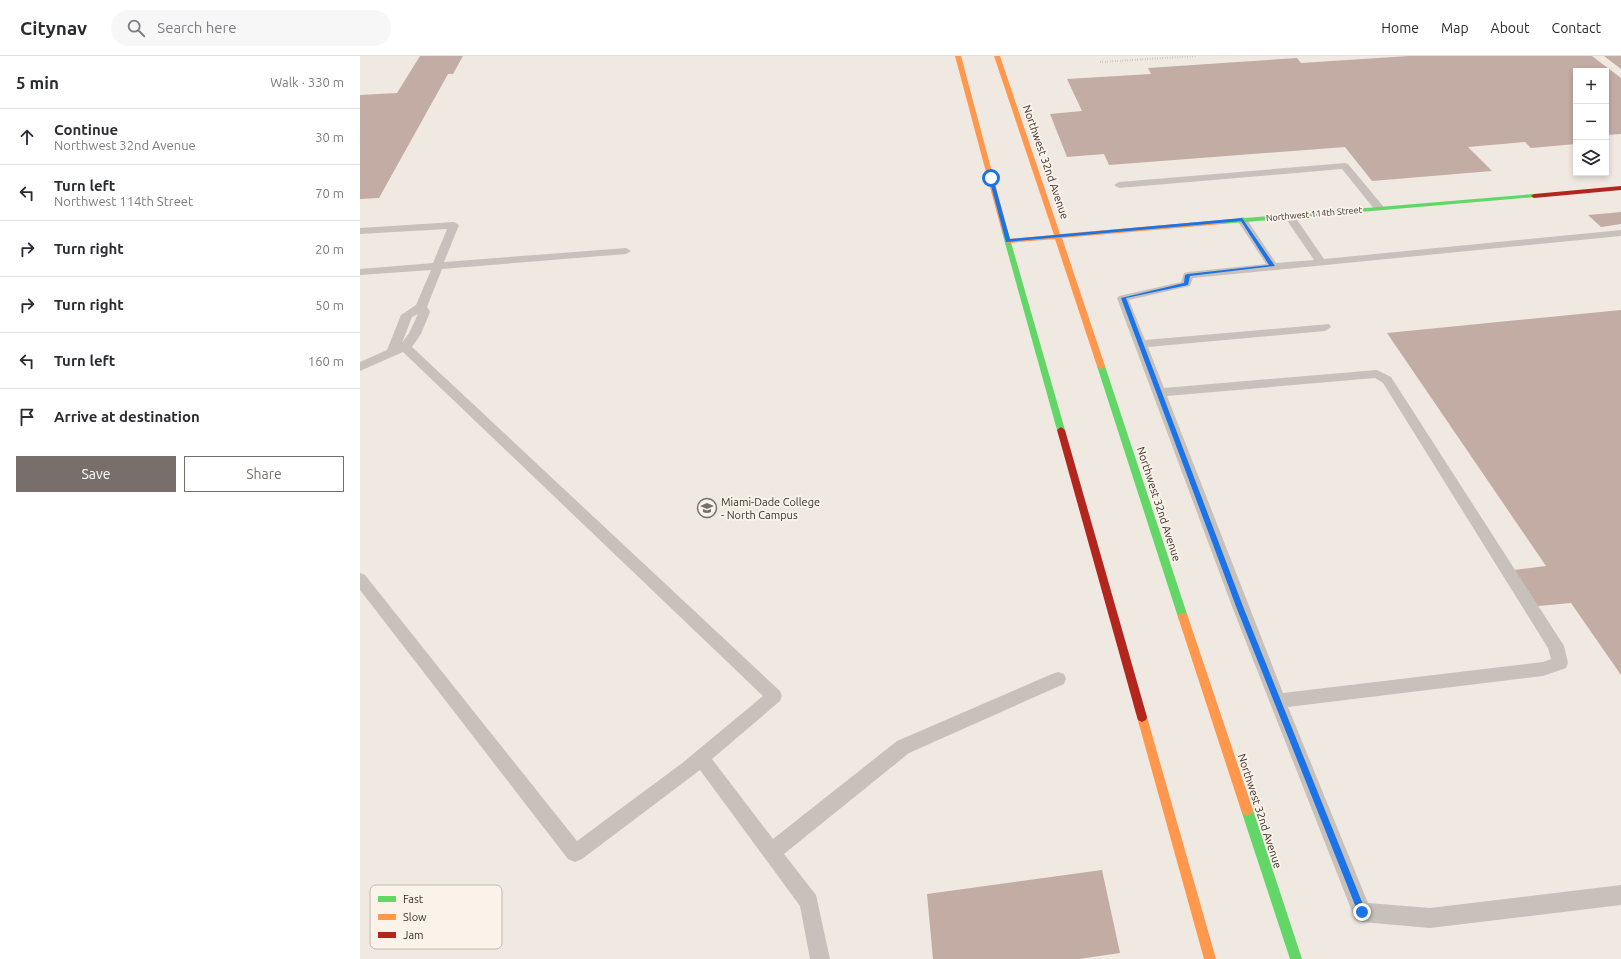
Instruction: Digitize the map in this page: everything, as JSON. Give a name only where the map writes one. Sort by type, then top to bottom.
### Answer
[{"type":"main road","points":[[958,56],[1008,241],[1210,959]]},
{"type":"main road","name":"Northwest 32nd Avenue","points":[[997,56],[1058,236],[1296,959]]},
{"type":"main road","name":"Northwest 114th Street","points":[[1008,241],[1621,188]]},
{"type":"lane","points":[[1119,185],[1345,166],[1379,208]]},
{"type":"lane","points":[[1289,216],[1320,261]]},
{"type":"lane","points":[[1242,220],[1273,266]]},
{"type":"lane","points":[[360,231],[454,225],[421,307],[424,312],[415,334],[398,350],[360,367]]},
{"type":"lane","points":[[1621,233],[1188,275],[1186,284],[1123,298],[1158,393],[1277,701],[1362,912],[1430,918],[1621,895]]},
{"type":"lane","points":[[360,272],[626,251]]},
{"type":"lane","points":[[1140,344],[1325,327]]},
{"type":"lane","points":[[360,579],[575,853],[701,758],[774,696],[398,350]]},
{"type":"lane","points":[[1158,393],[1377,374],[1386,380],[1556,646],[1560,663],[1543,669],[1277,701]]},
{"type":"lane","points":[[772,852],[902,747],[1058,680]]},
{"type":"lane","points":[[701,758],[809,902],[820,959]]},
{"type":"building","points":[[420,56],[463,56],[453,74],[448,74],[379,198],[360,199],[360,95],[397,93]]},
{"type":"building","points":[[1409,56],[1592,56],[1608,68],[1573,68],[1573,144],[1531,148],[1525,142],[1468,147],[1492,171],[1372,181],[1345,147],[1109,165],[1104,154],[1067,157],[1050,114],[1082,111],[1067,79],[1151,74],[1148,68],[1297,58],[1301,63]]},
{"type":"building","points":[[1604,56],[1621,56],[1621,69]]},
{"type":"building","points":[[1609,69],[1621,78],[1621,134],[1609,135]]},
{"type":"building","points":[[1621,212],[1621,224],[1601,227],[1588,215]]},
{"type":"building","points":[[1621,310],[1621,675],[1571,603],[1538,606],[1514,570],[1546,566],[1387,333]]},
{"type":"building","points":[[1102,870],[1120,953],[1079,959],[933,959],[927,894]]},
{"type":"railway","points":[[1100,62],[1197,56]]},
{"type":"traffic: fast","points":[[1222,222],[1534,196]]},
{"type":"traffic: fast","points":[[1005,232],[1061,430]]},
{"type":"traffic: fast","points":[[1101,366],[1183,617]]},
{"type":"traffic: fast","points":[[1247,810],[1296,959]]},
{"type":"traffic: slow","points":[[958,56],[1005,232]]},
{"type":"traffic: slow","points":[[997,56],[1101,366]]},
{"type":"traffic: slow","points":[[1008,241],[1222,222]]},
{"type":"traffic: slow","points":[[1183,617],[1247,810]]},
{"type":"traffic: slow","points":[[1142,717],[1210,959]]},
{"type":"traffic: jam","points":[[1534,196],[1621,188]]},
{"type":"traffic: jam","points":[[1061,430],[1142,717]]},
{"type":"place","name":"Miami-Dade College - North Campus","points":[[707,508]]},
{"type":"route","points":[[991,178],[1008,241],[1242,220],[1257,245],[1273,266],[1188,275],[1186,284],[1123,298],[1180,451],[1288,730],[1362,912]]}]
